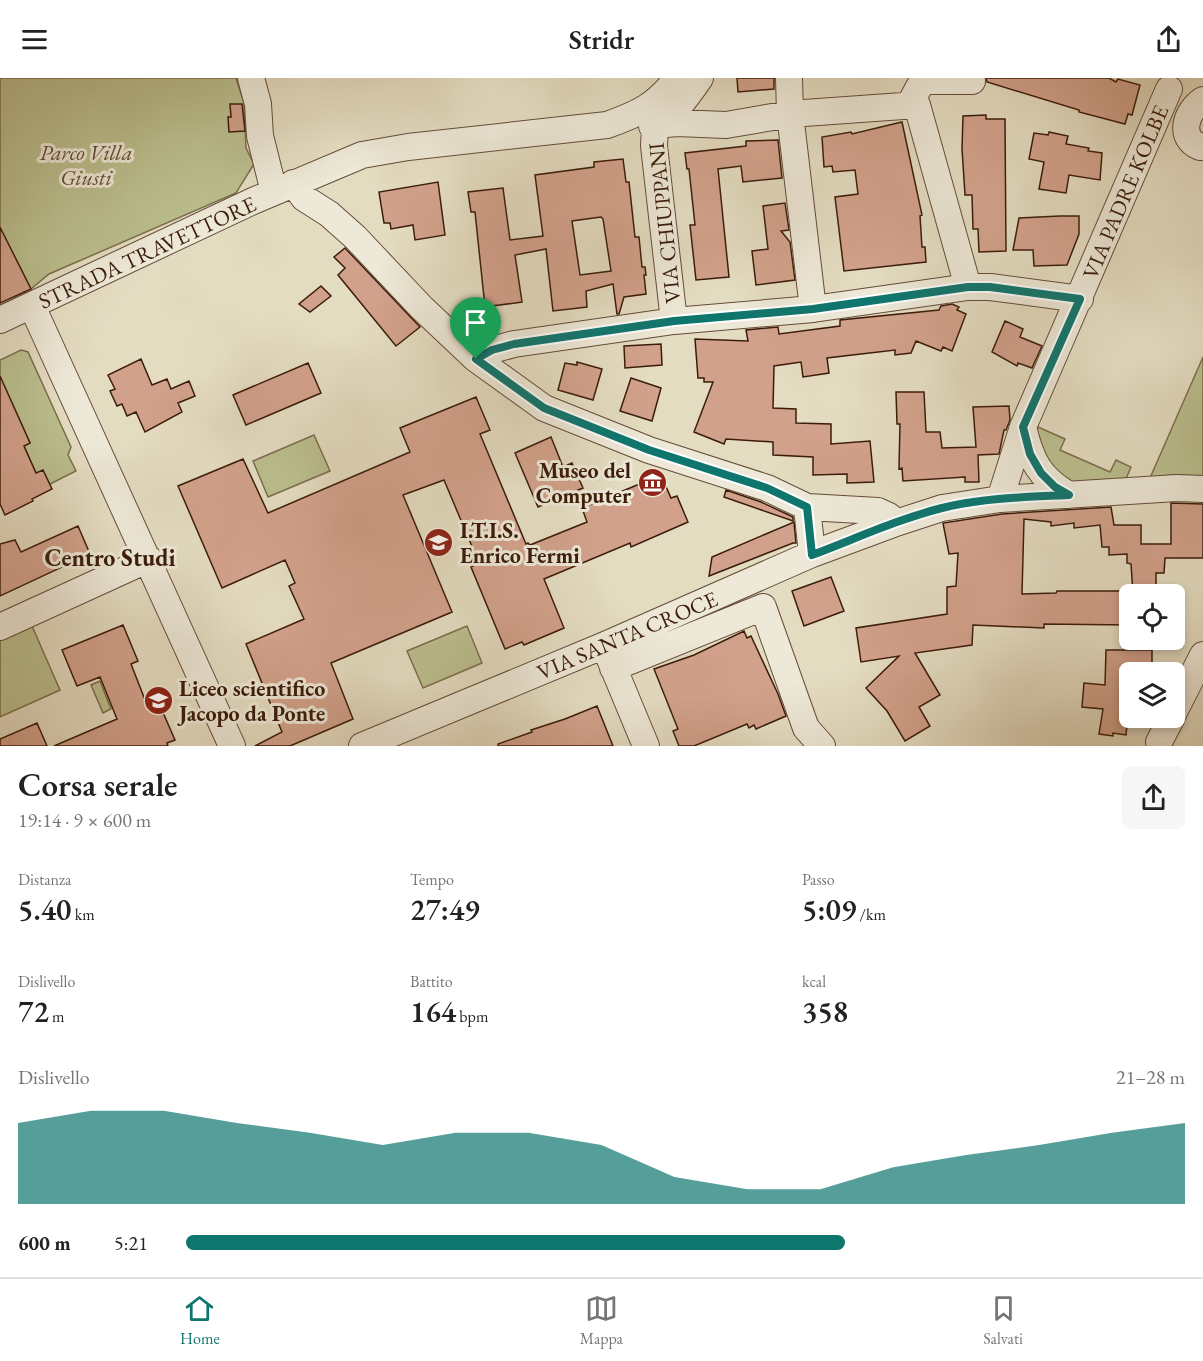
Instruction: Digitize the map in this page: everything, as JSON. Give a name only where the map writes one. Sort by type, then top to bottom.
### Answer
[{"type":"street","points":[[252,78],[258,104],[260,136],[284,188],[329,214],[355,237],[422,308],[476,359],[544,408],[649,450],[767,488],[807,507],[878,511],[889,516],[892,524]]},
{"type":"street","points":[[362,155],[419,146],[607,125],[653,105],[677,78]]},
{"type":"street","points":[[655,125],[672,113],[702,78]]},
{"type":"street","points":[[702,78],[705,100],[726,124]]},
{"type":"street","points":[[789,78],[790,114],[813,309]]},
{"type":"street","points":[[968,287],[917,105],[912,100],[925,81],[972,81]]},
{"type":"street","name":"VIA PADRE KOLBE","points":[[1000,499],[1023,427],[1169,89]]},
{"type":"street","points":[[1202,147],[1191,143],[1186,134],[1186,126],[1193,110],[1203,100]]},
{"type":"street","points":[[362,155],[619,131],[655,125],[726,124],[790,114],[917,105]]},
{"type":"street","name":"VIA CHIUPPANI","points":[[655,125],[654,146],[674,321]]},
{"type":"street","name":"STRADA TRAVETTORE","points":[[0,320],[147,249],[362,155]]},
{"type":"street","name":"VIA CHIUPPANI","points":[[476,359],[492,350],[514,344],[674,321],[813,309],[968,287],[990,287],[1080,299]]},
{"type":"street","points":[[32,306],[232,746]]},
{"type":"street","points":[[1023,427],[1030,454],[1041,473],[1055,487],[1069,495]]},
{"type":"street","name":"VIA SANTA CROCE","points":[[609,657],[812,555],[892,524],[942,508],[1000,499],[1178,488],[1203,489]]},
{"type":"street","points":[[807,507],[812,555]]},
{"type":"street","points":[[0,627],[149,560]]},
{"type":"street","name":"VIA SANTA CROCE","points":[[362,746],[609,657],[763,607],[806,728],[822,746]]},
{"type":"street","points":[[1185,690],[1203,655]]},
{"type":"street","points":[[609,657],[646,746]]},
{"type":"street","points":[[1160,742],[1167,728]]},
{"type":"green space","name":"Parco Villa Giusti","points":[[0,78],[236,78],[244,103],[246,148],[254,164],[236,193],[49,274],[31,289],[0,306]]},
{"type":"green space","points":[[21,350],[28,352],[71,447],[68,455],[76,471],[50,484],[36,473],[24,446],[30,443],[2,381],[0,381],[0,360]]},
{"type":"green space","points":[[1203,357],[1203,476],[1173,475],[1150,478]]},
{"type":"green space","points":[[1038,427],[1065,439],[1060,450],[1110,472],[1116,460],[1131,467],[1125,481],[1070,483],[1042,457]]},
{"type":"green space","points":[[314,435],[330,471],[268,497],[253,461]]},
{"type":"green space","points":[[32,626],[60,690],[0,717],[0,640]]},
{"type":"green space","points":[[467,626],[482,663],[423,688],[407,651]]},
{"type":"green space","points":[[100,681],[111,709],[103,713],[91,685]]},
{"type":"building","points":[[737,78],[774,78],[774,89],[738,92]]},
{"type":"building","points":[[986,78],[1109,78],[1116,82],[1118,79],[1140,85],[1132,115],[1128,114],[1125,124],[1079,112],[1079,110],[987,82]]},
{"type":"building","points":[[230,104],[242,104],[245,131],[229,132]]},
{"type":"building","points":[[986,115],[986,119],[1005,119],[1006,251],[979,252],[978,229],[973,229],[972,195],[965,195],[962,149],[963,116]]},
{"type":"building","points":[[902,122],[922,215],[920,216],[922,247],[925,247],[926,262],[844,271],[835,197],[858,194],[855,170],[833,172],[832,166],[824,167],[822,137],[851,132],[852,134]]},
{"type":"building","points":[[1049,132],[1068,136],[1066,144],[1102,153],[1100,180],[1069,175],[1066,193],[1039,189],[1044,162],[1029,159],[1034,133],[1048,135]]},
{"type":"building","points":[[778,140],[782,178],[743,182],[741,166],[718,169],[729,277],[696,280],[690,225],[695,225],[685,153],[746,146],[746,141]]},
{"type":"building","points":[[623,159],[626,182],[629,182],[635,237],[639,237],[642,267],[645,267],[646,294],[624,297],[619,314],[617,314],[613,284],[586,291],[587,307],[553,311],[546,249],[515,255],[522,302],[485,307],[475,212],[471,212],[468,192],[503,188],[510,240],[543,236],[535,175],[594,167],[594,162]],"holes":[[[601,217],[611,271],[580,275],[572,221]]]},
{"type":"building","points":[[438,182],[445,235],[415,240],[413,225],[391,229],[390,223],[384,223],[379,192]]},
{"type":"building","points":[[785,203],[789,230],[781,231],[790,242],[795,280],[756,285],[752,251],[768,249],[763,206]]},
{"type":"building","points":[[1079,216],[1079,234],[1067,265],[1034,266],[1033,250],[1013,250],[1019,218]]},
{"type":"building","points":[[0,227],[31,289],[0,303]]},
{"type":"building","points":[[345,248],[420,327],[396,346],[338,275],[345,268],[334,257]]},
{"type":"building","points":[[321,286],[331,296],[310,312],[299,304]]},
{"type":"building","points":[[952,304],[959,307],[957,310],[966,314],[952,351],[943,347],[941,351],[916,341],[911,353],[895,355],[895,350],[827,358],[829,373],[803,377],[801,362],[774,366],[773,408],[796,409],[796,423],[831,424],[831,444],[870,441],[874,482],[847,483],[847,474],[813,475],[813,457],[773,455],[773,442],[726,439],[724,444],[694,432],[713,382],[704,382],[704,378],[698,378],[695,339],[748,341],[746,330],[778,327],[779,334],[840,326],[840,320],[939,310],[941,306]]},
{"type":"building","points":[[1005,321],[1023,329],[1020,337],[1042,346],[1032,368],[1018,363],[1017,366],[992,352]]},
{"type":"building","points":[[661,344],[662,365],[625,368],[624,346]]},
{"type":"building","points":[[141,359],[152,385],[167,379],[171,389],[189,381],[195,396],[178,403],[182,412],[145,432],[136,412],[127,416],[122,404],[117,406],[110,391],[115,389],[108,375]]},
{"type":"building","points":[[577,362],[602,369],[593,400],[558,390],[565,363],[577,365]]},
{"type":"building","points":[[308,363],[321,393],[246,425],[233,395]]},
{"type":"building","points":[[0,376],[30,443],[24,446],[36,473],[43,470],[52,489],[5,515],[0,504]]},
{"type":"building","points":[[631,378],[661,388],[652,421],[620,411]]},
{"type":"building","points":[[896,392],[924,392],[926,432],[940,432],[942,448],[976,447],[973,407],[1009,406],[1010,420],[1004,430],[999,454],[978,455],[979,482],[965,482],[965,477],[903,481],[902,468],[899,469],[900,424],[897,424]]},
{"type":"building","points":[[476,397],[490,430],[480,434],[526,544],[530,545],[587,522],[582,508],[661,475],[671,498],[677,496],[688,522],[631,547],[630,543],[544,579],[564,628],[524,645],[522,642],[505,649],[471,567],[479,563],[444,480],[403,495],[452,612],[331,663],[353,719],[290,746],[255,746],[282,732],[246,644],[304,619],[289,586],[295,583],[285,560],[222,588],[178,486],[243,459],[268,513],[410,452],[400,428]]},
{"type":"building","points":[[551,437],[563,467],[572,463],[583,488],[538,507],[515,453]]},
{"type":"building","points":[[726,490],[761,502],[793,517],[793,521],[724,497]]},
{"type":"building","points":[[1171,503],[1203,504],[1203,558],[1165,558],[1164,573],[1156,573],[1156,584],[1132,584],[1131,564],[1127,563],[1127,554],[1109,555],[1109,547],[1102,547],[1100,525],[1074,528],[1074,523],[1051,526],[1051,522],[1024,519],[1022,594],[1056,593],[1057,591],[1119,591],[1119,625],[1044,624],[1044,628],[973,625],[972,645],[915,653],[940,695],[919,707],[930,726],[905,741],[887,711],[866,688],[899,656],[861,662],[856,628],[947,614],[947,587],[956,586],[958,553],[949,554],[943,523],[1002,514],[1111,507],[1114,525],[1141,525],[1141,544],[1171,544]]},
{"type":"building","points":[[794,522],[796,543],[709,576],[712,557]]},
{"type":"building","points":[[78,526],[90,554],[0,596],[0,544],[15,540],[21,552]]},
{"type":"building","points":[[831,577],[844,611],[804,626],[792,591]]},
{"type":"building","points":[[123,625],[138,661],[131,664],[147,705],[158,701],[175,740],[167,743],[168,746],[54,746],[117,719],[100,677],[77,686],[62,650]]},
{"type":"building","points":[[744,631],[747,638],[751,636],[786,716],[756,729],[754,725],[749,728],[747,724],[694,746],[679,746],[673,731],[678,729],[654,669],[694,655]]},
{"type":"building","points":[[1106,650],[1152,650],[1152,662],[1119,662],[1119,728],[1127,728],[1126,735],[1099,734],[1103,709],[1082,707],[1084,683],[1105,685]]},
{"type":"building","points":[[597,706],[613,746],[498,746],[498,744],[532,732],[531,730]]},
{"type":"building","points":[[37,723],[47,746],[0,746],[0,739]]},
{"type":"place","name":"Museo del Computer","points":[[652,483]]},
{"type":"place","name":"I.T.I.S. Enrico Fermi","points":[[439,543]]},
{"type":"place","name":"Liceo scientifico Jacopo da Ponte","points":[[158,701]]},
{"type":"district","name":"Centro Studi","points":[[110,558]]},
{"type":"route","points":[[968,287],[990,287],[1080,299],[1023,427],[1030,454],[1041,473],[1055,487],[1069,495],[1000,499],[942,508],[892,524],[812,555],[807,507],[767,488],[649,450],[544,408],[476,359],[492,350],[514,344],[674,321],[813,309],[968,287]]}]
